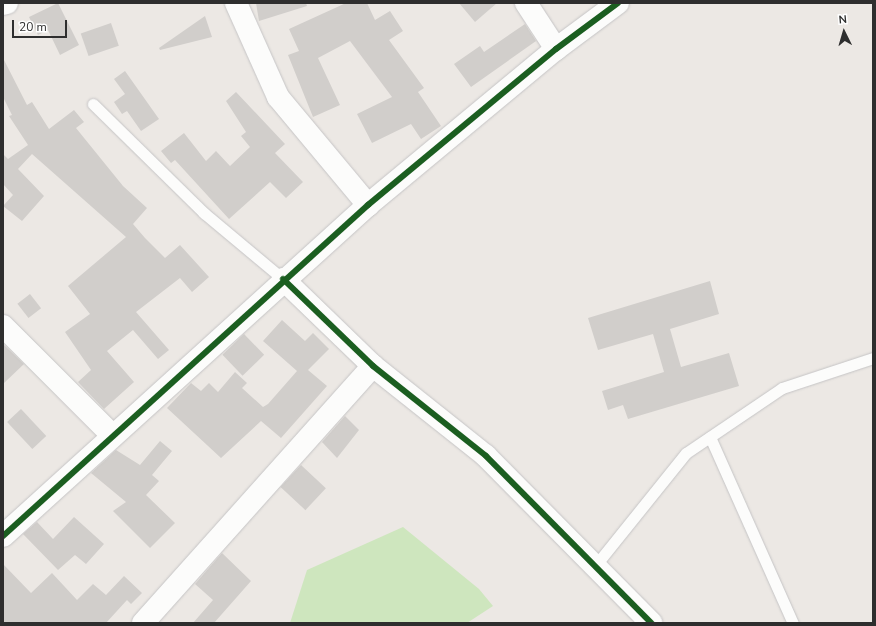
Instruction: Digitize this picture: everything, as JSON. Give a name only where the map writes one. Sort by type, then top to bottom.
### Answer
[{"type":"street","points":[[3,4],[7,3]]},
{"type":"street","points":[[236,3],[278,97],[368,205]]},
{"type":"street","points":[[526,3],[556,49]]},
{"type":"street","points":[[3,536],[283,279],[368,205],[556,49],[618,3]]},
{"type":"street","points":[[283,279],[373,366],[486,456],[651,623]]},
{"type":"street","points":[[3,326],[112,435]]},
{"type":"street","points":[[142,623],[373,366]]},
{"type":"lane","points":[[93,104],[204,213],[283,279]]},
{"type":"lane","points":[[595,566],[686,453],[782,388],[873,358]]},
{"type":"lane","points":[[710,437],[793,623]]},
{"type":"green space","points":[[403,527],[479,589],[493,606],[467,623],[290,623],[307,570]]},
{"type":"building","points":[[58,3],[79,45],[60,55],[48,30],[38,35],[29,17]]},
{"type":"building","points":[[256,3],[306,3],[307,6],[259,21]]},
{"type":"building","points":[[346,3],[367,3],[375,20],[390,11],[403,31],[389,40],[424,88],[418,92],[441,126],[421,139],[411,124],[372,143],[357,114],[392,97],[350,41],[318,58],[340,105],[313,117],[288,55],[299,51],[289,29]]},
{"type":"building","points":[[459,3],[497,3],[475,22]]},
{"type":"building","points":[[205,16],[212,37],[160,50],[159,48]]},
{"type":"building","points":[[111,23],[119,46],[89,56],[81,33]]},
{"type":"building","points":[[525,24],[536,41],[471,87],[454,64],[480,46],[484,52]]},
{"type":"building","points":[[3,58],[27,105],[32,102],[49,129],[74,110],[84,122],[76,128],[123,186],[147,208],[133,224],[145,238],[165,258],[180,245],[209,277],[192,292],[180,278],[136,312],[169,350],[158,359],[133,330],[107,351],[134,382],[104,409],[78,382],[91,370],[65,332],[90,314],[68,286],[126,237],[32,154],[18,169],[44,196],[22,221],[3,206],[13,195],[3,184],[3,154],[8,159],[28,145],[9,116],[12,115],[3,97]]},
{"type":"building","points":[[125,71],[159,119],[141,131],[127,111],[122,114],[114,102],[125,94],[114,79]]},
{"type":"building","points":[[236,92],[285,144],[275,153],[303,182],[286,198],[270,182],[229,219],[175,160],[171,163],[161,151],[184,133],[206,161],[216,151],[230,166],[250,147],[241,136],[246,132],[226,101]]},
{"type":"building","points":[[710,281],[719,314],[670,329],[681,367],[729,353],[739,386],[628,419],[623,405],[608,410],[602,391],[664,372],[653,334],[598,350],[588,318]]},
{"type":"building","points":[[30,294],[41,308],[28,318],[17,304]]},
{"type":"building","points":[[282,320],[305,341],[313,333],[329,349],[308,370],[327,386],[281,438],[261,421],[221,458],[167,408],[191,383],[201,391],[209,383],[218,392],[235,372],[247,383],[242,388],[263,407],[268,404],[297,371],[263,341]]},
{"type":"building","points":[[244,334],[264,355],[243,376],[222,355]]},
{"type":"building","points":[[3,344],[24,364],[3,384]]},
{"type":"building","points":[[21,409],[46,436],[32,449],[7,422]]},
{"type":"building","points":[[345,416],[359,430],[337,458],[322,442]]},
{"type":"building","points":[[160,441],[172,451],[152,475],[159,481],[146,495],[175,523],[150,548],[113,511],[126,502],[91,473],[116,450],[140,465]]},
{"type":"building","points":[[301,465],[326,488],[305,510],[281,487]]},
{"type":"building","points":[[74,517],[104,544],[86,564],[75,555],[58,570],[23,534],[37,522],[53,539]]},
{"type":"building","points":[[222,553],[251,581],[214,623],[193,623],[213,600],[195,584]]},
{"type":"building","points":[[3,564],[31,593],[52,573],[77,600],[93,584],[106,595],[124,576],[142,593],[131,604],[127,600],[106,623],[3,623]]},
{"type":"cycle path","points":[[3,536],[368,205],[556,49],[618,3]]},
{"type":"cycle path","points":[[283,279],[373,366],[486,456],[651,623]]}]
